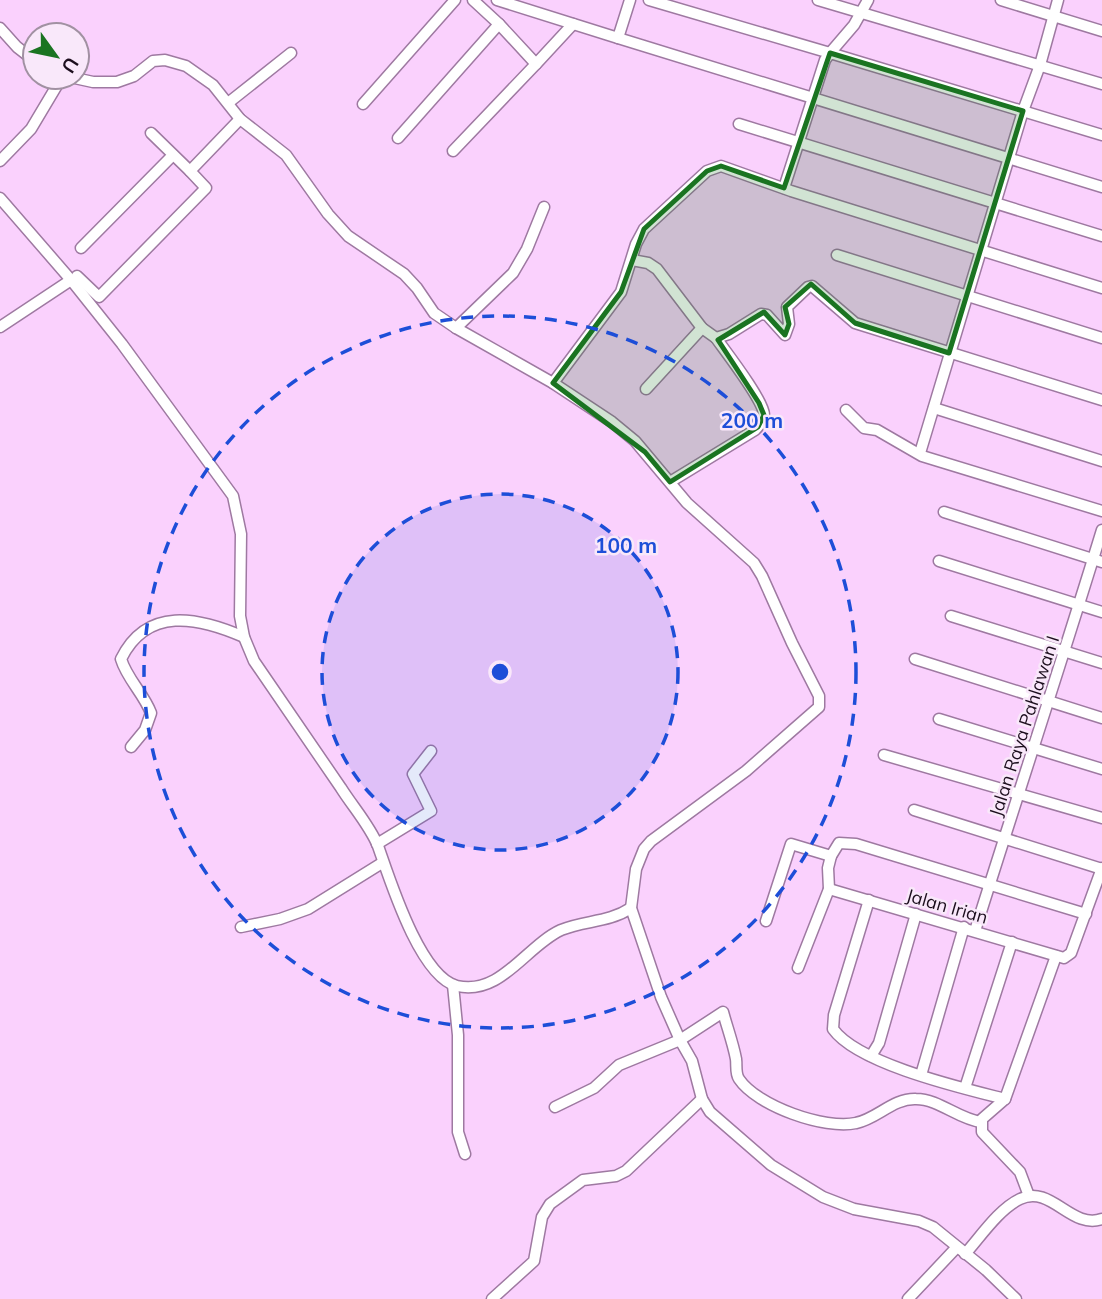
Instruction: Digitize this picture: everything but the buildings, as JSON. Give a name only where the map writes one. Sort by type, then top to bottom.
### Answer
[{"type":"street","points":[[363,104],[455,0]]},
{"type":"street","points":[[497,0],[1102,187]]},
{"type":"street","points":[[618,38],[630,0]]},
{"type":"street","points":[[649,0],[1102,135]]},
{"type":"street","points":[[818,0],[834,2],[859,13],[1102,84]]},
{"type":"street","points":[[784,188],[825,60],[854,24],[868,0]]},
{"type":"street","points":[[1001,0],[1102,32]]},
{"type":"street","points":[[920,453],[1058,0]]},
{"type":"street","points":[[478,1],[536,64]]},
{"type":"street","points":[[398,138],[499,23]]},
{"type":"street","points":[[453,151],[573,24]]},
{"type":"street","points":[[0,28],[21,51]]},
{"type":"street","points":[[228,103],[291,53]]},
{"type":"street","points":[[91,81],[110,84],[134,76],[153,61],[174,61],[202,75],[240,119],[286,155],[328,214],[348,236],[404,274],[431,310],[456,328],[553,383],[612,422],[635,441],[687,503],[754,563],[821,702],[816,712],[746,771],[651,841],[644,849],[636,869],[631,908],[652,973],[694,1066],[702,1099],[710,1112],[771,1165],[803,1186],[854,1209],[926,1223],[986,1270],[1016,1299]]},
{"type":"street","points":[[0,161],[31,129],[54,91]]},
{"type":"street","points":[[190,171],[240,119]]},
{"type":"street","points":[[739,124],[1102,236]]},
{"type":"street","points":[[74,278],[99,298],[206,188],[151,134]]},
{"type":"street","points":[[81,248],[173,155]]},
{"type":"street","points":[[553,383],[621,292],[644,229],[707,171],[721,166],[1102,288]]},
{"type":"street","points":[[0,198],[74,278],[233,496],[241,534],[240,616],[244,637],[254,661],[377,844],[382,863],[421,951],[435,972],[453,985],[487,984],[502,976],[563,929],[609,919],[631,908]]},
{"type":"street","points":[[456,328],[513,273],[527,249],[544,207]]},
{"type":"street","points":[[837,255],[1102,338]]},
{"type":"street","points":[[632,260],[648,263],[657,269],[702,328],[716,338],[763,412],[763,419],[755,429],[670,482]]},
{"type":"street","points":[[0,327],[74,278]]},
{"type":"street","points":[[716,338],[729,334],[761,314],[767,315],[785,335],[789,324],[787,307],[810,286],[855,323],[1102,400]]},
{"type":"street","points":[[646,389],[702,328]]},
{"type":"street","points":[[934,408],[1102,461]]},
{"type":"street","points":[[846,410],[864,428],[877,430],[930,458],[1102,510]]},
{"type":"street","points":[[944,512],[1098,560]]},
{"type":"street","name":"Jalan Raya Pahlawan I","points":[[975,931],[1046,702],[1066,652],[1079,605],[1098,560],[1102,530]]},
{"type":"street","points":[[939,561],[1102,612]]},
{"type":"street","points":[[951,615],[1102,663]]},
{"type":"street","points":[[131,747],[145,730],[151,713],[142,693],[124,670],[121,659],[136,637],[145,629],[162,623],[191,621],[214,624],[244,637]]},
{"type":"street","points":[[915,659],[1102,718]]},
{"type":"street","points":[[939,719],[1102,768]]},
{"type":"street","points":[[377,844],[431,811],[413,774],[414,769],[431,751]]},
{"type":"street","points":[[884,755],[1102,818]]},
{"type":"street","points":[[914,810],[1102,869],[1071,953],[1064,957],[1056,956],[1005,1099],[986,1114],[981,1122],[982,1132],[989,1142],[1020,1172],[1029,1196]]},
{"type":"street","points":[[798,968],[829,889],[828,869],[831,856],[839,843],[856,844],[1086,914]]},
{"type":"street","points":[[766,921],[791,844],[831,856]]},
{"type":"street","points":[[241,927],[280,919],[308,909],[382,863]]},
{"type":"street","name":"Jalan Irian","points":[[829,889],[1056,956]]},
{"type":"street","points":[[869,900],[832,1022],[836,1033],[846,1043],[872,1056],[921,1075],[1005,1099]]},
{"type":"street","points":[[872,1056],[879,1043],[916,914]]},
{"type":"street","points":[[921,1075],[964,927]]},
{"type":"street","points":[[965,1088],[1012,942]]},
{"type":"street","points":[[453,985],[458,1035],[458,1132],[465,1154]]},
{"type":"street","points":[[555,1107],[594,1088],[619,1065],[680,1040],[723,1012],[740,1082],[755,1094],[797,1116],[821,1122],[859,1123],[898,1102],[919,1099],[936,1104],[958,1116],[981,1122]]},
{"type":"street","points":[[492,1299],[534,1261],[542,1217],[550,1204],[583,1180],[616,1176],[626,1171],[702,1099]]},
{"type":"street","points":[[908,1299],[1011,1205],[1029,1196],[1037,1195],[1048,1199],[1087,1221],[1102,1219]]},
{"type":"highlighted area","points":[[830,53],[1023,111],[949,353],[855,323],[811,284],[785,307],[789,324],[785,335],[764,312],[718,340],[759,403],[764,415],[758,427],[670,482],[645,452],[553,383],[621,292],[644,229],[707,171],[721,166],[784,188]]}]
